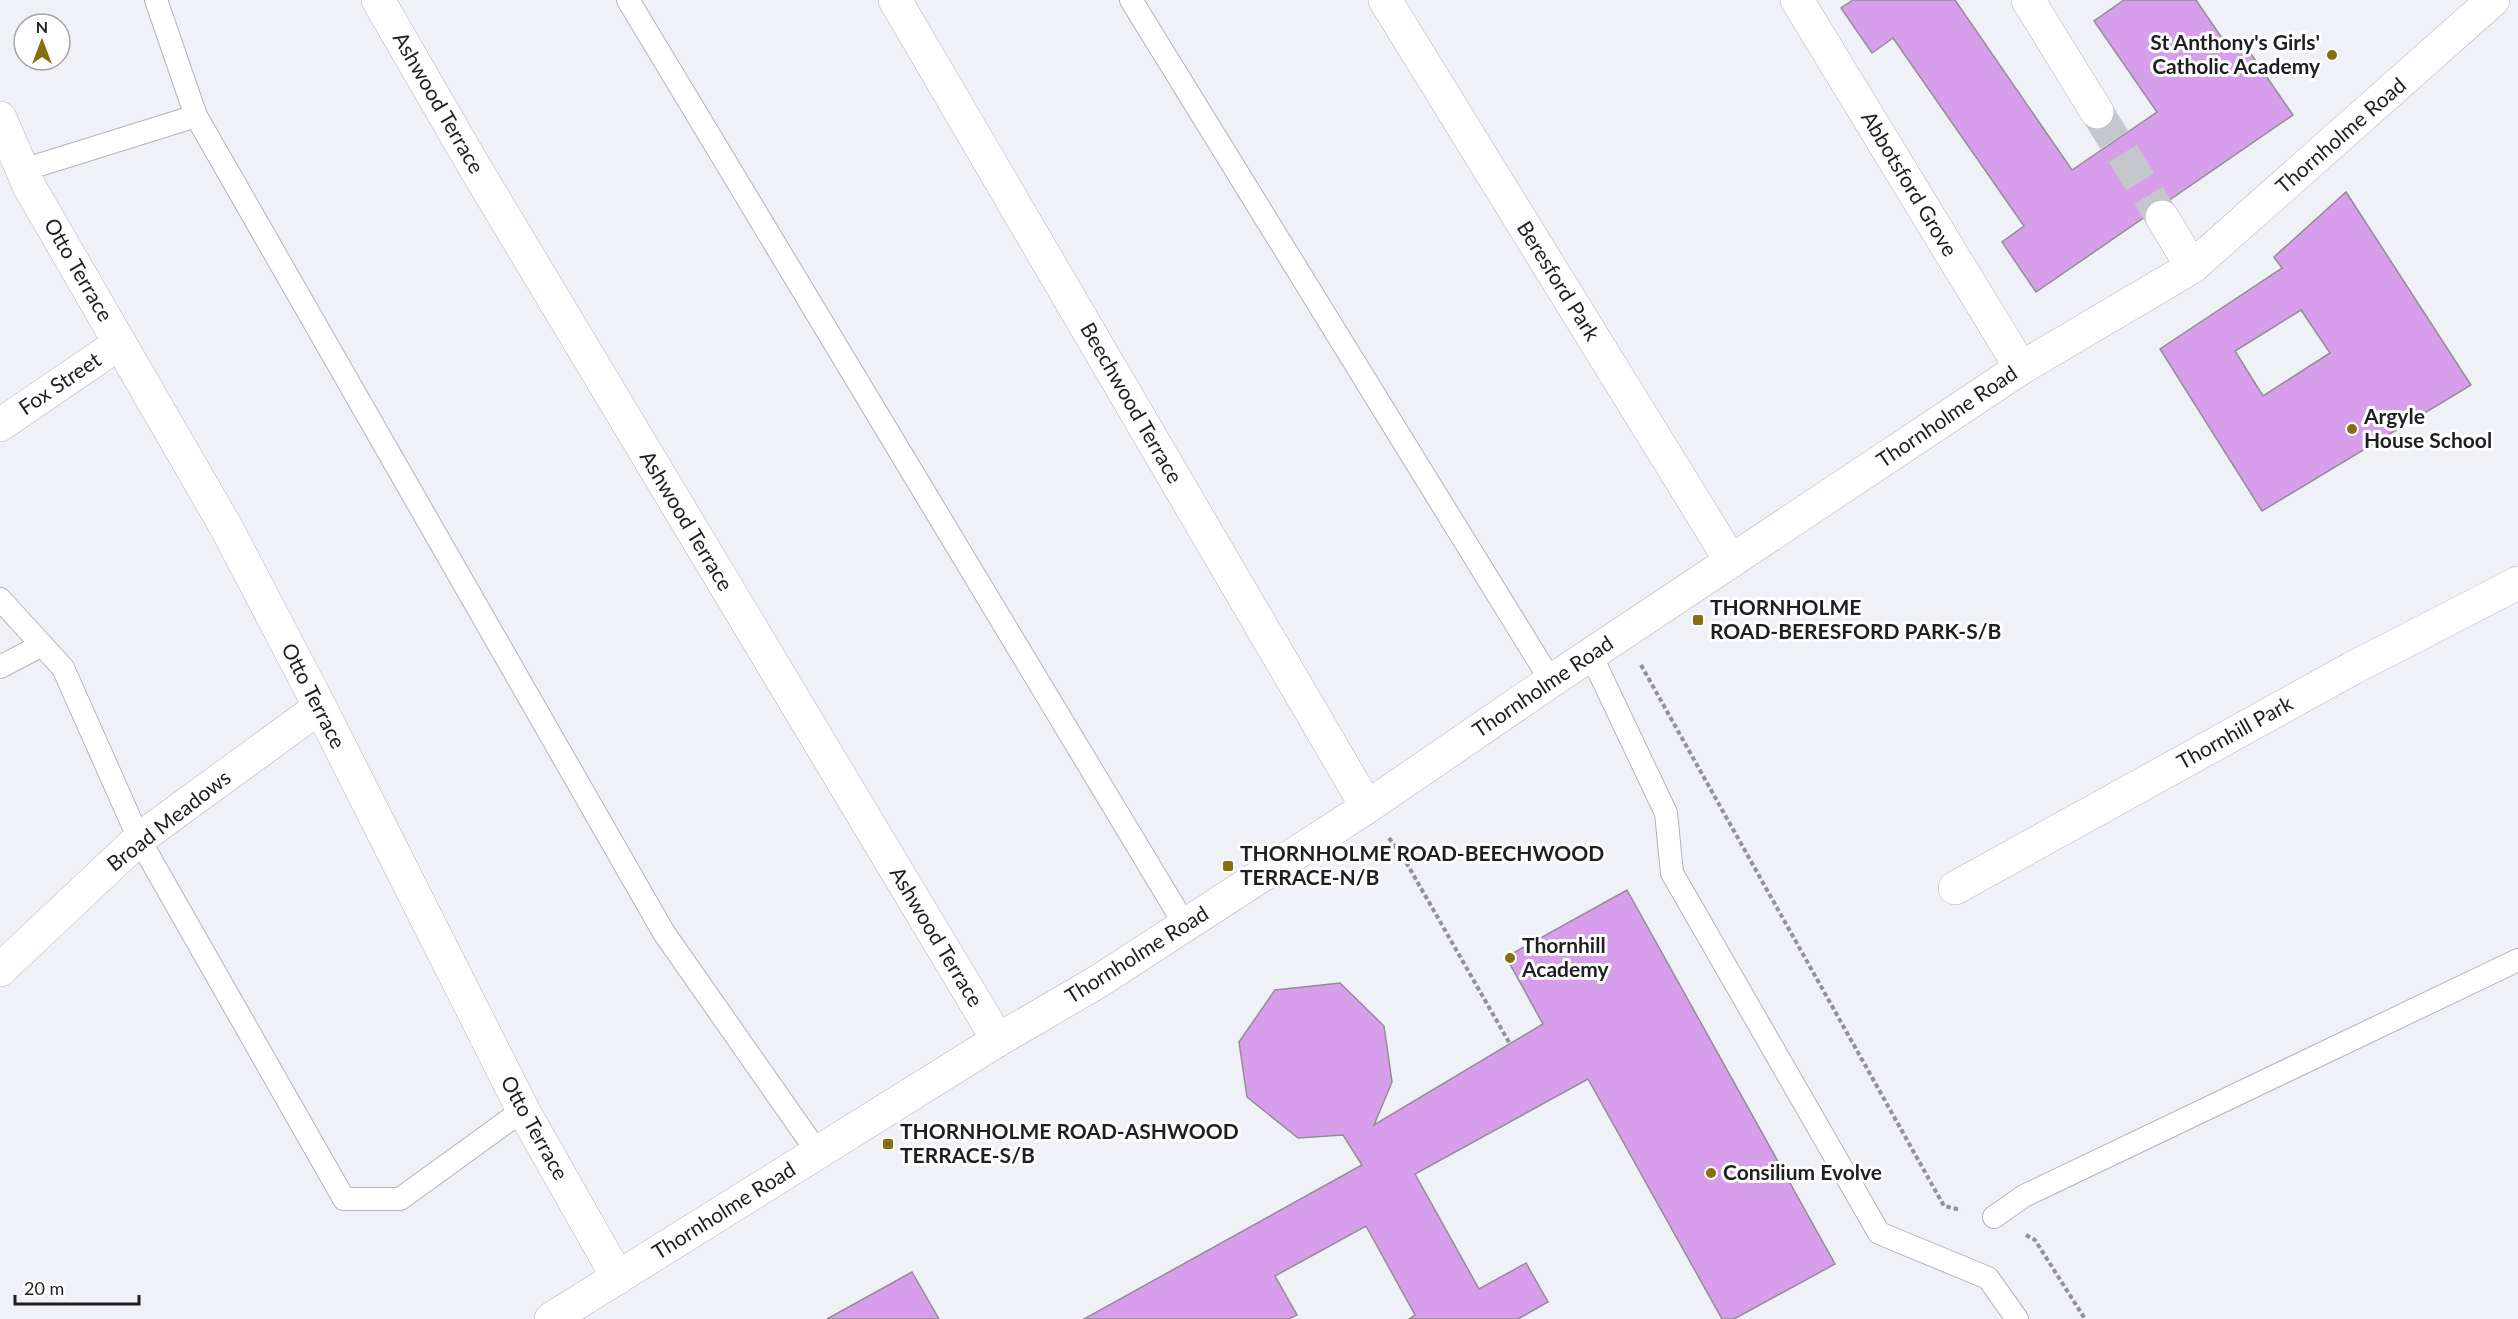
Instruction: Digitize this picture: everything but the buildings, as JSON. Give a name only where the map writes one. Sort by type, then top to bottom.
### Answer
[{"type":"street","name":"Ashwood Terrace","points":[[378,0],[480,176],[998,1040]]},
{"type":"street","name":"Beechwood Terrace","points":[[895,0],[1367,807]]},
{"type":"street","name":"Beresford Park","points":[[1385,0],[1731,561]]},
{"type":"street","name":"Abbotsford Grove","points":[[1797,0],[2021,368]]},
{"type":"street","name":"Thornholme Road","points":[[551,1319],[998,1040],[1099,981],[1367,807],[1551,681],[2021,368],[2192,267],[2493,0]]},
{"type":"street","points":[[2032,1],[2097,112]]},
{"type":"street","name":"Otto Terrace","points":[[0,118],[29,186],[226,527],[320,707],[523,1110],[618,1278]]},
{"type":"street","points":[[2162,217],[2192,267]]},
{"type":"street","name":"Fox Street","points":[[0,425],[120,343]]},
{"type":"street","name":"Thornhill Park","points":[[1956,888],[2351,669],[2518,583]]},
{"type":"street","name":"Broad Meadows","points":[[0,970],[139,839],[320,707]]},
{"type":"lane","points":[[156,0],[196,116],[664,933],[818,1153]]},
{"type":"lane","points":[[628,0],[1185,925]]},
{"type":"lane","points":[[1131,0],[1551,681]]},
{"type":"lane","points":[[23,170],[196,116]]},
{"type":"lane","points":[[0,599],[63,668],[139,839],[344,1199],[400,1199],[523,1110]]},
{"type":"lane","points":[[0,667],[42,645]]},
{"type":"lane","points":[[1591,655],[1666,813],[1672,873],[1879,1233],[1988,1278],[2017,1319]]},
{"type":"lane","points":[[1994,1217],[2034,1191],[2518,960]]},
{"type":"path","points":[[1623,633],[1944,1206],[1994,1217],[2035,1240],[2085,1319]]},
{"type":"path","points":[[1406,862],[1510,1044]]},
{"type":"tunnel","points":[[2097,112],[2162,217]]},
{"type":"place","name":"St Anthony's Girls' Catholic Academy","points":[[2332,55]]},
{"type":"place","name":"Argyle House School","points":[[2352,429]]},
{"type":"place","name":"THORNHOLME ROAD-BERESFORD PARK-S/B","points":[[1698,620]]},
{"type":"place","name":"THORNHOLME ROAD-BEECHWOOD TERRACE-N/B","points":[[1228,866]]},
{"type":"place","name":"Thornhill Academy","points":[[1510,958]]},
{"type":"place","name":"THORNHOLME ROAD-ASHWOOD TERRACE-S/B","points":[[888,1144]]},
{"type":"place","name":"Consilium Evolve","points":[[1711,1173]]}]
